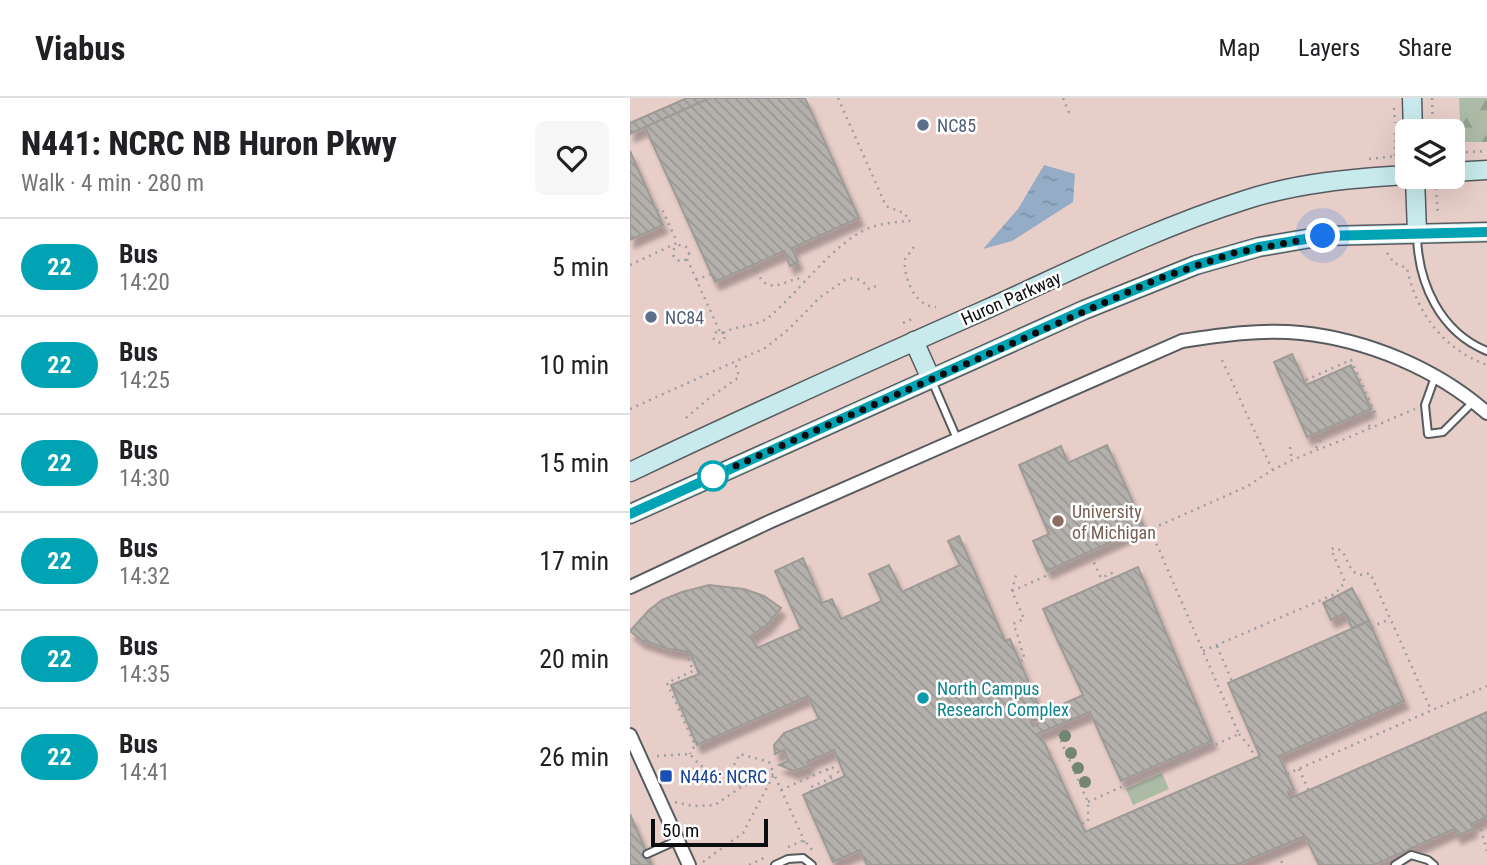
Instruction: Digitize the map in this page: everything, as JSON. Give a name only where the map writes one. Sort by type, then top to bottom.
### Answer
[{"type":"main road","points":[[1412,98],[1413,119]]},
{"type":"main road","points":[[1465,171],[1487,170]]},
{"type":"main road","name":"Huron Parkway","points":[[630,472],[1153,235],[1247,199],[1323,182],[1395,176]]},
{"type":"main road","points":[[1415,189],[1417,233]]},
{"type":"main road","points":[[630,514],[1160,278],[1234,253],[1323,236],[1487,232]]},
{"type":"main road","points":[[914,341],[931,379]]},
{"type":"street","points":[[630,587],[769,522],[1182,341],[1239,333],[1300,333],[1355,343],[1436,375],[1487,413]]},
{"type":"street","points":[[630,735],[689,865]]},
{"type":"lane","points":[[1417,233],[1419,262],[1433,302],[1445,321],[1462,337],[1487,351]]},
{"type":"lane","points":[[1436,375],[1424,405],[1428,434],[1443,432],[1474,401]]},
{"type":"lane","points":[[931,379],[958,441]]},
{"type":"lane","points":[[647,854],[678,840]]},
{"type":"lane","points":[[1395,865],[1411,855],[1434,865]]},
{"type":"lane","points":[[775,865],[788,859],[803,858],[812,865]]},
{"type":"path","points":[[630,265],[678,244],[687,246],[687,259],[721,333],[768,317],[859,233],[880,225],[910,221],[904,213],[886,206],[838,98]]},
{"type":"path","points":[[1063,98],[1070,115]]},
{"type":"path","points":[[1432,98],[1433,119]]},
{"type":"path","points":[[1465,153],[1487,152]]},
{"type":"path","points":[[1390,156],[1395,156]]},
{"type":"path","points":[[1436,189],[1438,220]]},
{"type":"path","points":[[657,211],[662,209],[678,244]]},
{"type":"path","points":[[678,244],[674,257],[680,262],[687,259]]},
{"type":"path","points":[[915,247],[905,259],[906,275],[920,301],[927,306],[936,307]]},
{"type":"path","points":[[755,264],[762,280],[771,286],[780,286],[797,278],[805,282]]},
{"type":"path","points":[[696,280],[711,274]]},
{"type":"path","points":[[630,409],[758,352],[776,340],[819,298],[849,278],[862,281],[869,289],[878,285]]},
{"type":"path","points":[[903,323],[912,319]]},
{"type":"path","points":[[1222,359],[1272,469]]},
{"type":"path","points":[[1306,380],[1351,360],[1375,413],[1365,417]]},
{"type":"path","points":[[687,418],[739,377],[735,362]]},
{"type":"path","points":[[1012,591],[1248,486],[1272,469],[1316,448],[1424,405]]},
{"type":"path","points":[[1363,412],[1370,428]]},
{"type":"path","points":[[1316,448],[1328,428]]},
{"type":"path","points":[[1290,447],[1292,460]]},
{"type":"path","points":[[1150,529],[1239,734],[1255,758]]},
{"type":"path","points":[[1203,651],[1335,594],[1346,582],[1331,550],[1335,548],[1342,551],[1348,567],[1354,573],[1362,576],[1370,573],[1431,710]]},
{"type":"path","points":[[1091,556],[1101,578],[1112,573],[1114,577]]},
{"type":"path","points":[[1017,571],[1012,591],[1024,619],[1013,624],[1022,643],[1020,649],[1025,659],[1021,661]]},
{"type":"path","points":[[1341,586],[1345,591]]},
{"type":"path","points":[[1371,627],[1390,619]]},
{"type":"path","points":[[1216,645],[1232,681]]},
{"type":"path","points":[[686,652],[694,673],[667,683],[695,745],[690,754]]},
{"type":"path","points":[[1287,775],[1487,685]]},
{"type":"path","points":[[1058,734],[1088,802],[1088,821],[1081,824]]},
{"type":"path","points":[[1088,802],[1239,734]]},
{"type":"path","points":[[1203,745],[1211,742],[1215,745]]},
{"type":"path","points":[[657,756],[690,754]]},
{"type":"path","points":[[690,754],[702,768],[716,774],[730,772]]},
{"type":"path","points":[[730,772],[740,754],[769,762],[804,840],[803,858]]},
{"type":"path","points":[[781,790],[832,767],[844,777]]},
{"type":"path","points":[[811,792],[809,788],[832,780],[827,769]]},
{"type":"path","points":[[1299,769],[1309,791]]},
{"type":"path","points":[[730,772],[741,788]]},
{"type":"path","points":[[675,802],[692,806],[715,804],[741,788],[774,774]]},
{"type":"path","points":[[699,864],[743,833],[774,774]]},
{"type":"path","points":[[1472,826],[1479,823],[1487,851]]},
{"type":"path","points":[[1276,848],[1283,865]]},
{"type":"shaded area","name":"University of Michigan","points":[[630,98],[1487,98],[1487,865],[630,865]]},
{"type":"green space","points":[[1459,98],[1487,98],[1487,142],[1465,142],[1465,119],[1460,119]]},
{"type":"green space","points":[[1162,773],[1169,789],[1133,805],[1126,789]]},
{"type":"water","points":[[1044,165],[1075,174],[1073,202],[1012,241],[983,249],[1018,209]]},
{"type":"building","points":[[687,98],[710,98],[630,134],[630,123]]},
{"type":"building","points":[[710,98],[805,98],[859,218],[792,248],[798,262],[790,266],[784,251],[715,282],[645,127]]},
{"type":"building","points":[[630,151],[663,225],[630,240]]},
{"type":"building","points":[[1292,354],[1306,385],[1351,365],[1371,409],[1307,437],[1274,362]]},
{"type":"building","points":[[1107,445],[1144,527],[1047,571],[1033,541],[1049,534],[1019,465],[1061,446],[1068,463]]},
{"type":"building","name":"North Campus Research Complex","points":[[959,536],[1005,641],[1010,639],[1041,711],[1029,717],[1033,726],[1054,708],[1083,695],[1043,609],[1138,567],[1212,741],[1121,781],[1090,712],[1037,734],[1044,742],[1085,832],[1260,756],[1228,683],[1369,621],[1404,701],[1279,756],[1294,790],[1288,792],[1291,798],[1487,712],[1487,817],[1471,824],[1473,829],[1457,836],[1454,829],[1374,865],[1319,865],[1305,836],[1236,865],[867,865],[860,850],[833,862],[803,795],[845,776],[834,750],[807,762],[809,766],[794,771],[779,765],[788,761],[784,750],[775,754],[774,745],[784,733],[819,719],[808,696],[697,745],[671,685],[699,674],[690,652],[641,640],[630,631],[662,600],[682,592],[709,585],[744,589],[764,596],[781,608],[768,624],[751,636],[757,648],[801,629],[775,571],[803,558],[822,603],[832,599],[841,619],[882,601],[869,574],[889,565],[902,592],[960,565],[948,541]]},
{"type":"building","points":[[1352,588],[1369,621],[1352,628],[1345,613],[1331,620],[1323,603]]},
{"type":"building","points":[[630,814],[652,865],[630,865]]},
{"type":"bus line","name":"22","points":[[630,514],[1084,310],[1196,265],[1259,247],[1323,236],[1487,232]]},
{"type":"place","name":"NC85","points":[[923,125]]},
{"type":"place","name":"NC84","points":[[651,317]]},
{"type":"place","name":"University of Michigan","points":[[1058,521]]},
{"type":"place","name":"North Campus Research Complex","points":[[923,698]]},
{"type":"place","name":"N446: NCRC","points":[[666,776]]},
{"type":"route","points":[[713,476],[1160,278],[1234,253],[1323,236]]}]
